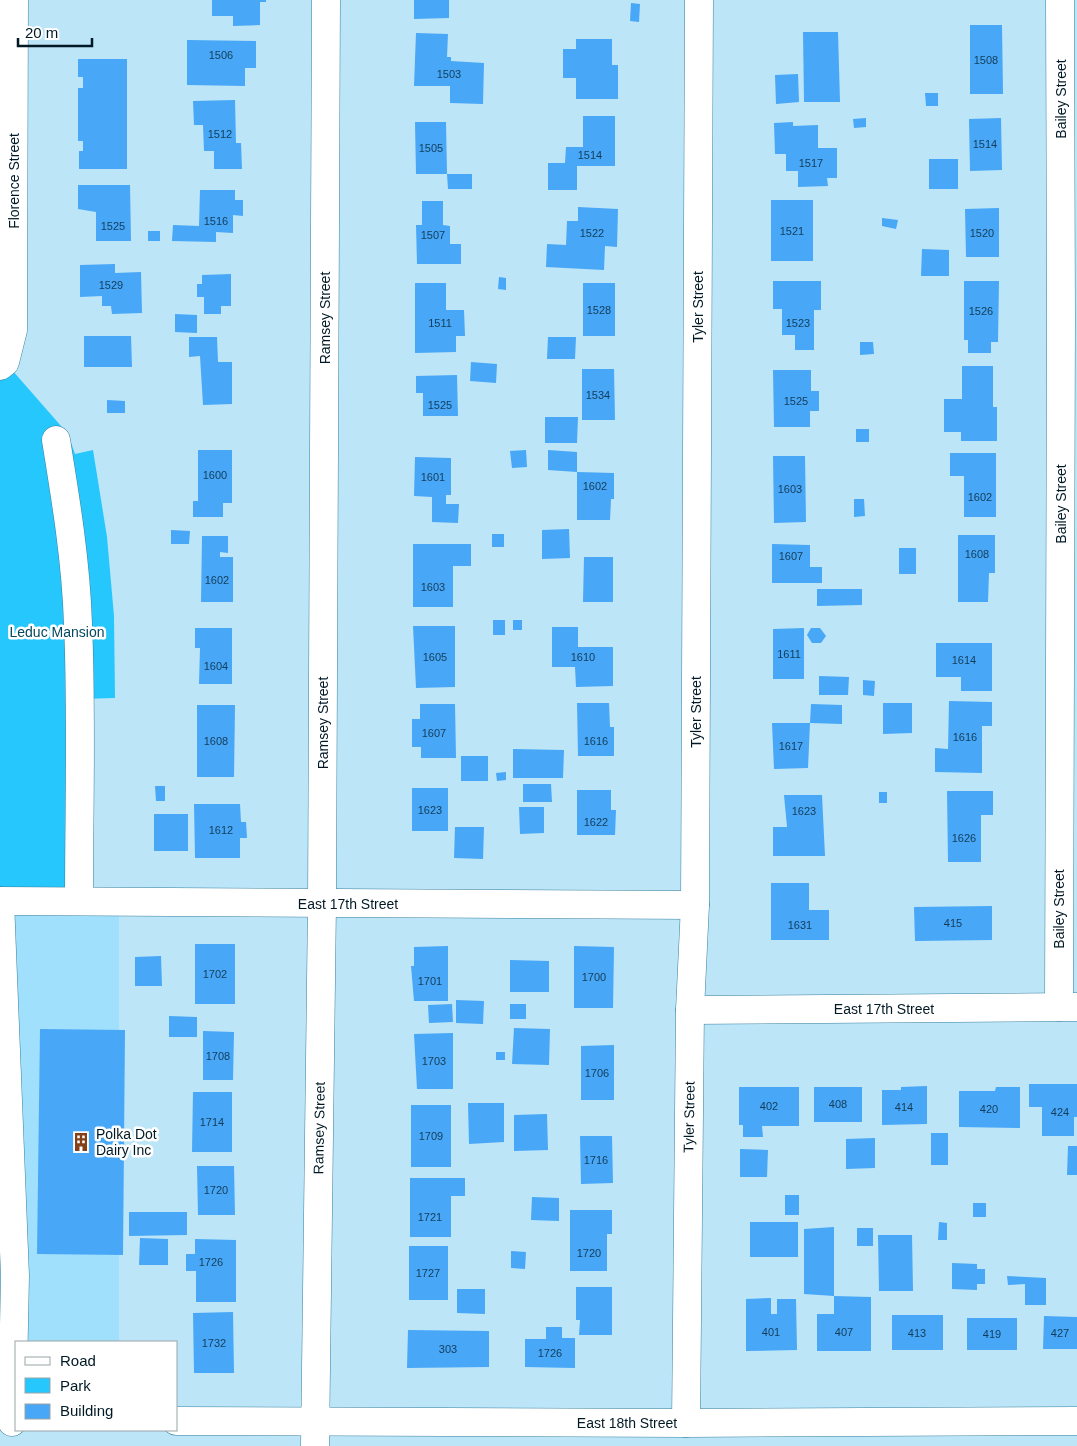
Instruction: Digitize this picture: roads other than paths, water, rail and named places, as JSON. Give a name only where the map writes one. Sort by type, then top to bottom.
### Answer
[{"type":"street","name":"Florence Street","points":[[3,364],[13,330],[14,0]]},
{"type":"street","name":"Ramsey Street","points":[[315,1434],[322,904],[326,0]]},
{"type":"street","name":"Tyler Street","points":[[686,1423],[690,1010],[695,905],[699,0]]},
{"type":"street","name":"Bailey Street","points":[[1060,0],[1069,325],[1068,1007]]},
{"type":"street","points":[[56,440],[67,505],[78,623],[80,698],[79,901]]},
{"type":"street","name":"East 17th Street","points":[[0,901],[695,905]]},
{"type":"street","points":[[0,901],[15,1276],[10,1422]]},
{"type":"street","name":"East 17th Street","points":[[690,1010],[1068,1007]]},
{"type":"street","name":"East 18th Street","points":[[178,1421],[315,1434],[686,1423],[1077,1421]]},
{"type":"place","name":"Polka Dot Dairy Inc","points":[[81,1142]]},
{"type":"park label","name":"Leduc Mansion","points":[[57,632]]}]
